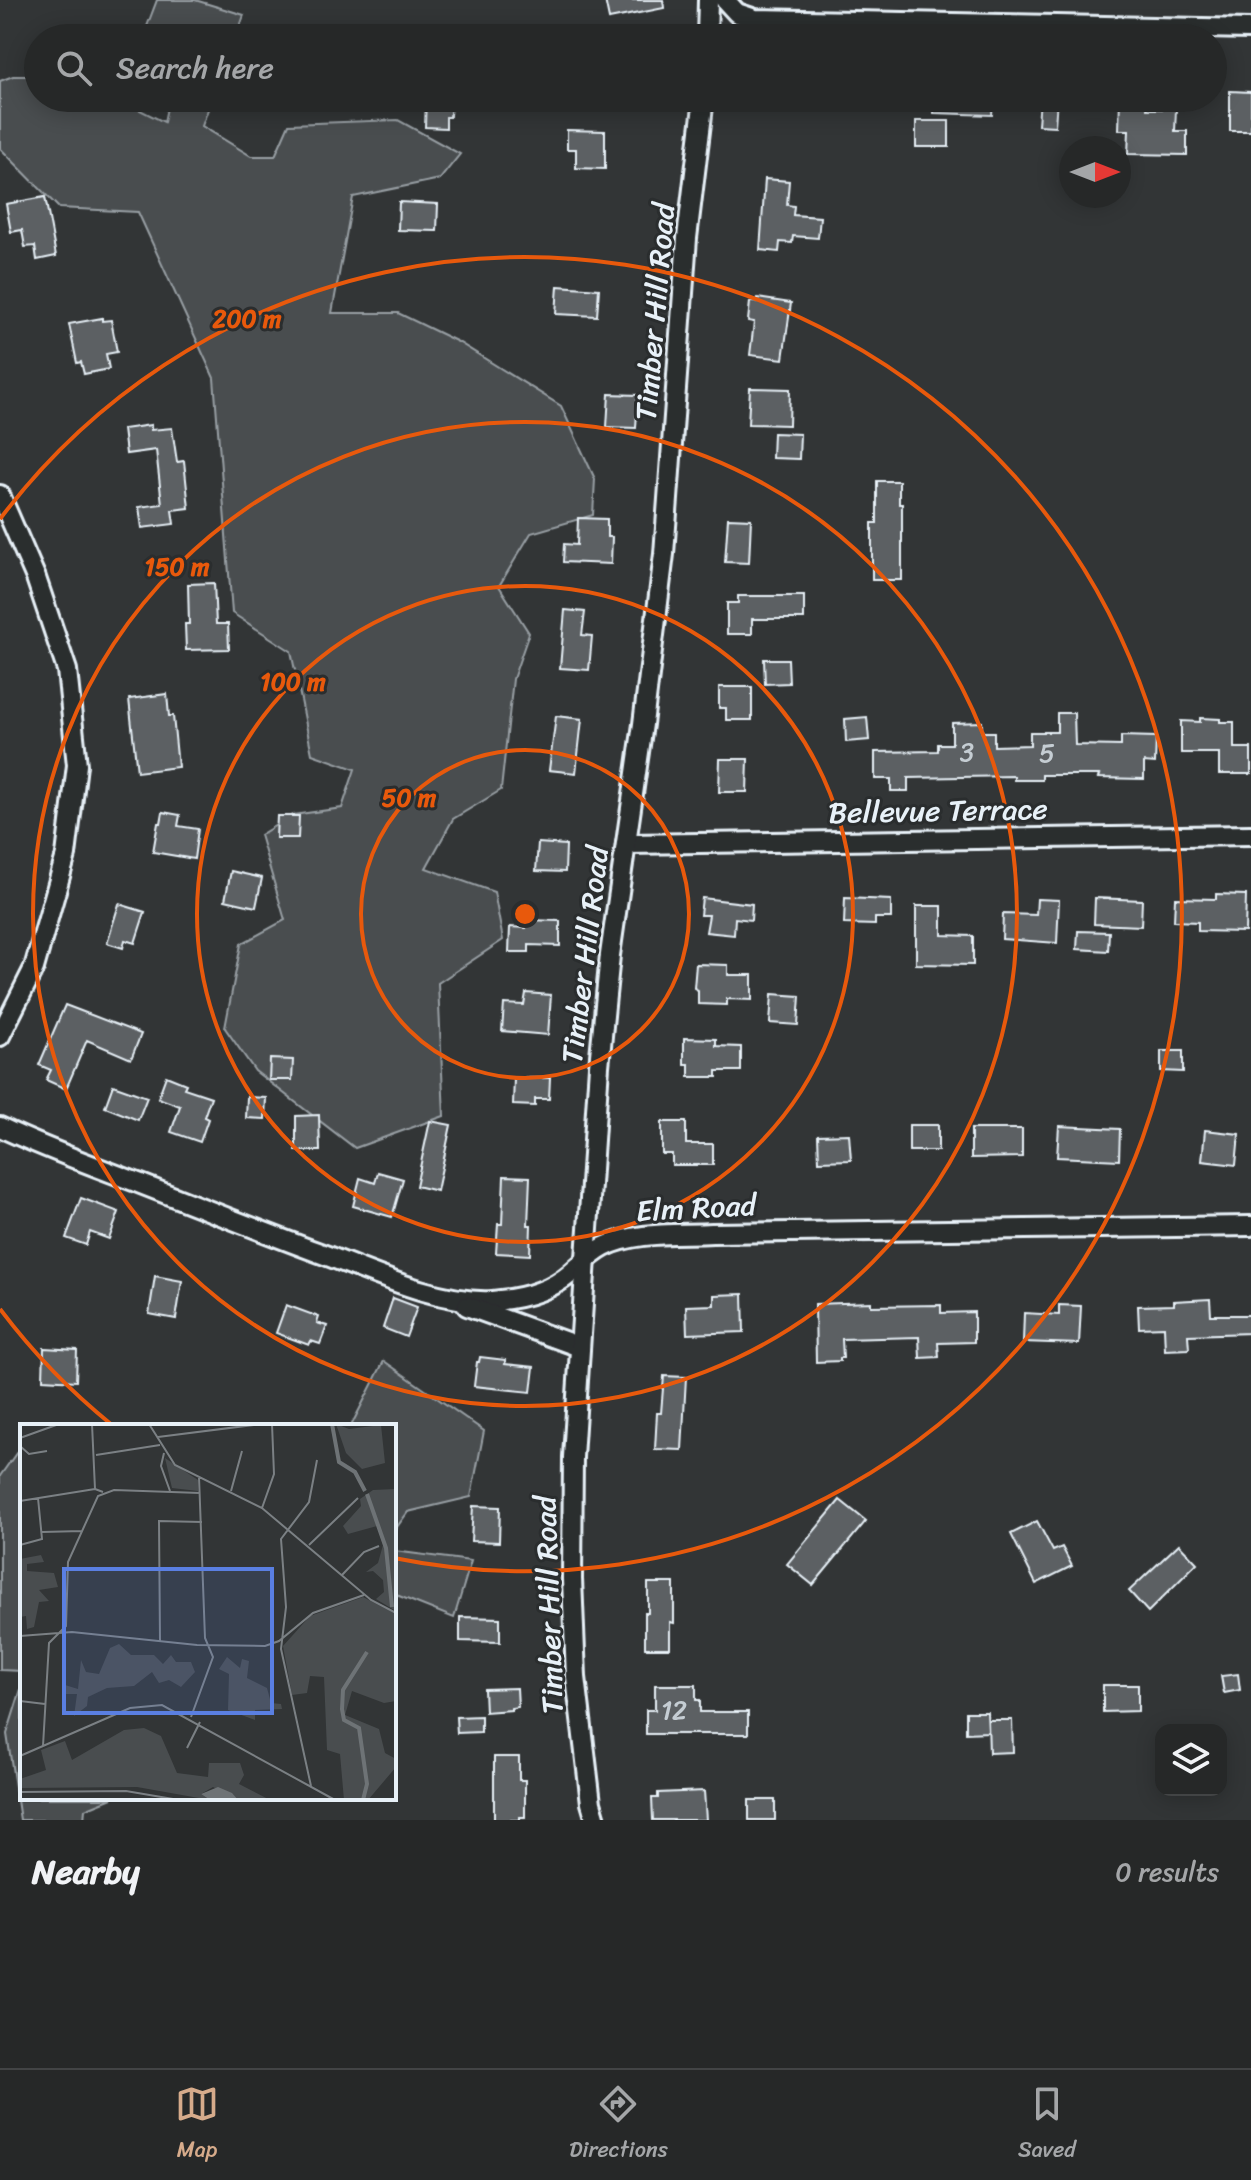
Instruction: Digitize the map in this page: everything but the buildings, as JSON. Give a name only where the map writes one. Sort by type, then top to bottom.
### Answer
[{"type":"street","points":[[707,24],[708,0]]},
{"type":"street","points":[[725,0],[737,13],[755,19],[1003,24]]},
{"type":"street","points":[[1227,29],[1251,29]]},
{"type":"street","name":"Timber Hill Road","points":[[592,1814],[576,1677],[572,1579],[573,1457],[580,1347],[599,1066],[610,955],[664,554],[687,238],[702,112]]},
{"type":"street","points":[[0,495],[36,578],[67,670],[77,765],[66,855],[34,968],[0,1036]]},
{"type":"street","name":"Bellevue Terrace","points":[[626,844],[1251,835]]},
{"type":"street","name":"Elm Road","points":[[0,1127],[259,1230],[431,1293],[469,1300],[514,1299],[534,1294],[554,1286],[605,1246],[626,1239],[712,1233],[1251,1226]]},
{"type":"street","points":[[431,1293],[580,1347]]},
{"type":"shaded area","points":[[157,0],[195,0],[244,15],[241,24],[148,24]]},
{"type":"shaded area","points":[[24,76],[24,112],[144,112],[164,122],[166,112],[207,112],[202,126],[251,156],[275,156],[289,124],[398,120],[460,154],[440,179],[353,197],[332,313],[398,313],[458,342],[561,406],[595,479],[593,515],[531,533],[499,586],[529,633],[513,679],[501,790],[453,819],[426,868],[494,892],[503,940],[438,983],[444,1116],[355,1148],[255,1071],[225,1028],[241,944],[285,920],[260,835],[293,815],[342,808],[355,769],[312,754],[291,651],[232,613],[214,378],[138,212],[59,208],[0,148],[0,81]]},
{"type":"shaded area","points":[[384,1361],[484,1431],[471,1497],[408,1512],[396,1528],[396,1424],[352,1424]]},
{"type":"shaded area","points":[[20,1448],[20,1671],[0,1670],[0,1476]]},
{"type":"shaded area","points":[[396,1551],[471,1561],[454,1618],[396,1595]]},
{"type":"shaded area","points":[[20,1692],[20,1800],[107,1800],[85,1809],[84,1820],[20,1820],[7,1734]]}]
